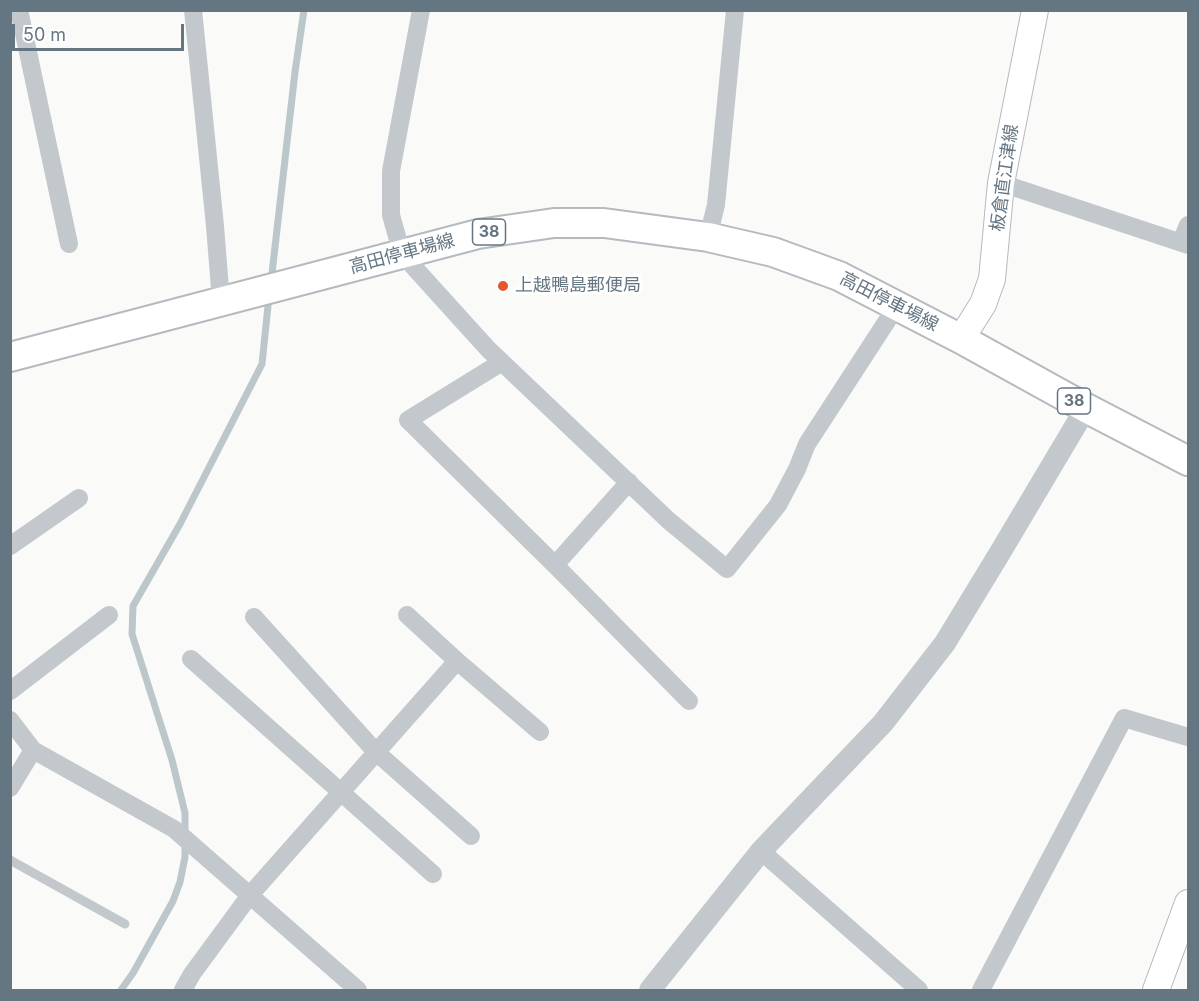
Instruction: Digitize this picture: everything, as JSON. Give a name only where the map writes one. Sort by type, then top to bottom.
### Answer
[{"type":"main road","name":"板倉直江津線","points":[[961,339],[983,304],[992,279],[1001,183],[1035,10]]},
{"type":"main road","name":"高田停車場線","points":[[10,357],[478,234],[554,223],[604,223],[708,237],[773,252],[839,276],[961,339]]},
{"type":"main road","name":"38","points":[[961,339],[1188,461]]},
{"type":"main road","points":[[1156,990],[1187,914]]},
{"type":"street","points":[[19,10],[19,48],[69,244]]},
{"type":"street","points":[[193,10],[221,301]]},
{"type":"street","points":[[421,10],[391,171],[391,215],[402,254],[488,349],[668,520],[727,569],[778,505],[798,469],[807,444],[897,307]]},
{"type":"street","points":[[708,237],[716,205],[735,10]]},
{"type":"street","points":[[1001,183],[1185,244],[1188,225]]},
{"type":"street","points":[[502,362],[408,420],[689,701]]},
{"type":"street","points":[[650,990],[761,851],[883,723],[945,643],[1086,408]]},
{"type":"street","points":[[555,565],[629,483]]},
{"type":"street","points":[[10,546],[79,498]]},
{"type":"street","points":[[10,691],[109,615]]},
{"type":"street","points":[[407,615],[540,732]]},
{"type":"street","points":[[255,617],[376,752],[471,836]]},
{"type":"street","points":[[190,659],[433,874]]},
{"type":"street","points":[[183,990],[192,974],[250,895],[457,661]]},
{"type":"street","points":[[981,990],[1124,718],[1188,737]]},
{"type":"street","points":[[10,720],[33,750],[174,829],[358,990]]},
{"type":"street","points":[[10,788],[33,750]]},
{"type":"street","points":[[761,851],[919,990]]},
{"type":"lane","points":[[10,860],[125,924]]},
{"type":"waterway","points":[[271,282],[304,10]]},
{"type":"waterway","points":[[121,990],[173,901],[185,857],[185,813],[172,760],[132,634],[133,606],[180,524],[262,364],[269,296]]},
{"type":"place","name":"上越鴨島郵便局","points":[[503,286]]}]
